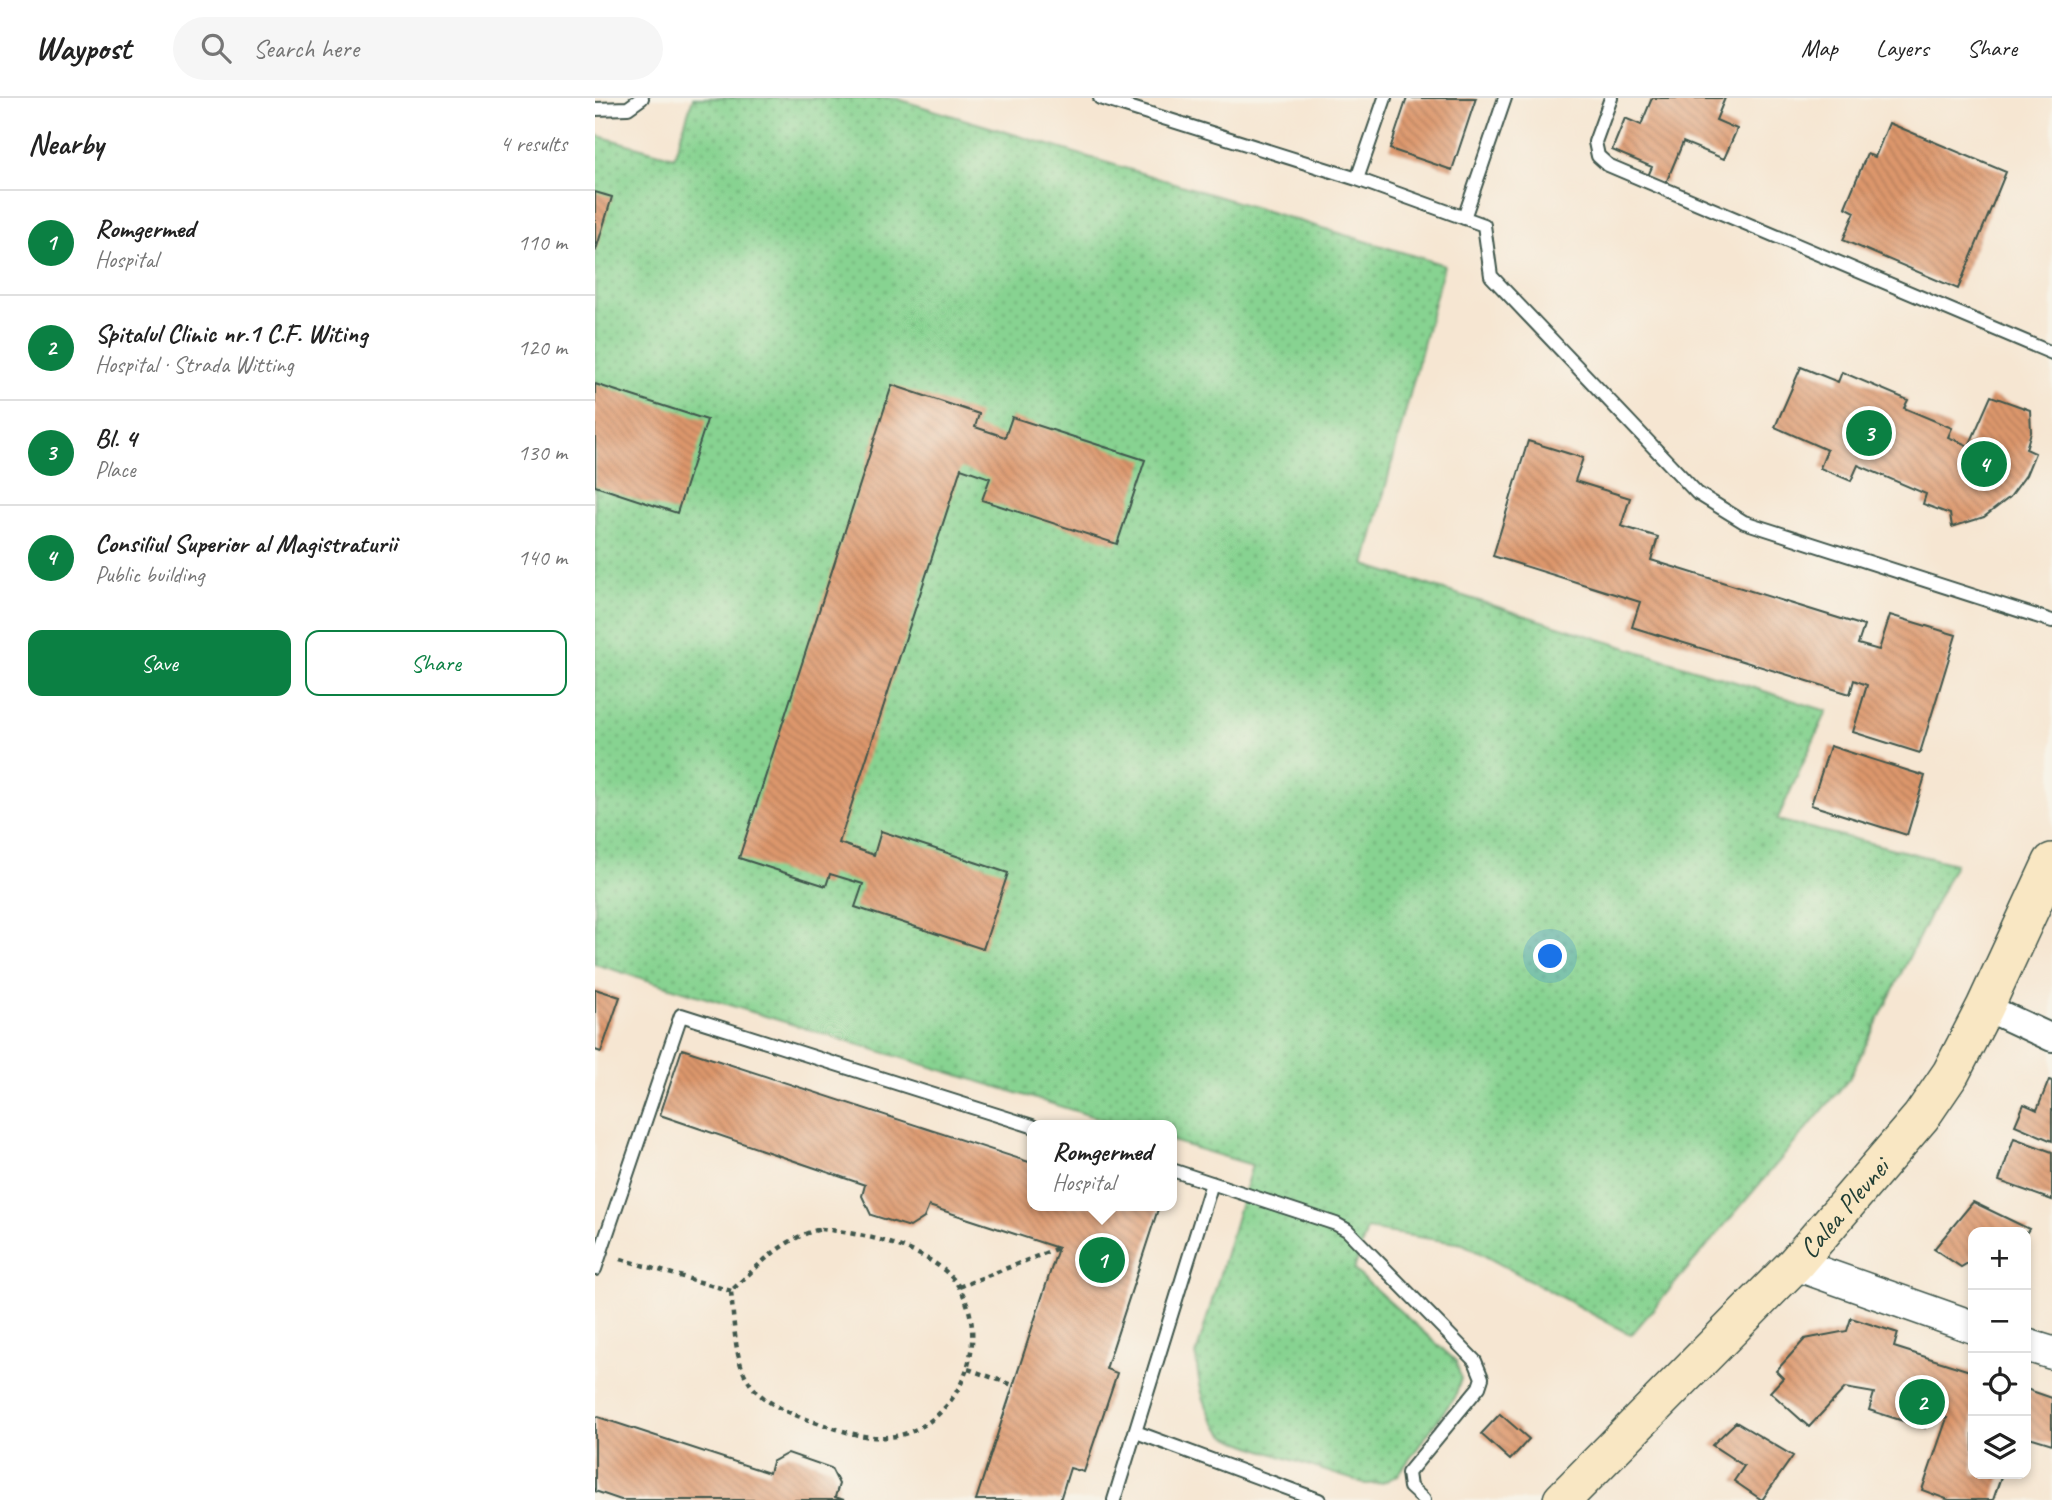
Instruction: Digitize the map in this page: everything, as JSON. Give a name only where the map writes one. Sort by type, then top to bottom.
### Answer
[{"type":"main road","name":"Calea Plevnei","points":[[1562,1500],[1795,1264],[1921,1117],[1951,1073],[1985,1007],[2052,862]]},
{"type":"street","points":[[1985,1007],[2052,1038]]},
{"type":"street","points":[[1795,1264],[1968,1325]]},
{"type":"street","points":[[2031,1347],[2052,1353]]},
{"type":"lane","points":[[595,109],[628,108],[642,98]]},
{"type":"lane","points":[[1100,98],[1357,179],[1484,226],[1490,276],[1697,494],[1744,522],[2052,621]]},
{"type":"lane","points":[[1357,179],[1385,98]]},
{"type":"lane","points":[[1464,218],[1505,98]]},
{"type":"lane","points":[[1611,98],[1595,142],[1598,156],[1608,165],[2052,353]]},
{"type":"lane","points":[[595,1269],[681,1015],[1027,1124]]},
{"type":"lane","points":[[1177,1172],[1336,1224],[1347,1230],[1480,1368],[1479,1387],[1408,1473],[1410,1487],[1424,1500]]},
{"type":"lane","points":[[1114,1500],[1212,1183]]},
{"type":"lane","points":[[1136,1432],[1319,1500]]},
{"type":"path","points":[[821,1229],[853,1232],[923,1256],[959,1287],[973,1337],[968,1369],[956,1395],[935,1419],[900,1435],[860,1436],[786,1413],[752,1387],[737,1362],[731,1291],[779,1247],[801,1234],[821,1229]]},
{"type":"path","points":[[959,1287],[1058,1248]]},
{"type":"path","points":[[600,1253],[731,1291]]},
{"type":"path","points":[[968,1369],[1013,1385]]},
{"type":"green space","points":[[693,98],[894,98],[1444,265],[1365,565],[1827,711],[1777,820],[1955,864],[1849,1079],[1631,1335],[1463,1244],[1367,1229],[1354,1270],[1456,1361],[1461,1379],[1455,1396],[1398,1475],[1382,1483],[1366,1484],[1247,1445],[1224,1434],[1211,1416],[1200,1387],[1196,1355],[1252,1165],[1177,1142],[1177,1120],[1105,1120],[595,964],[595,135],[674,157]]},
{"type":"building","points":[[1407,98],[1476,98],[1452,170],[1390,149]]},
{"type":"building","points":[[1652,98],[1725,98],[1716,120],[1737,129],[1724,159],[1683,142],[1666,183],[1648,176],[1652,167],[1612,150],[1625,118],[1641,125]]},
{"type":"building","points":[[1889,123],[2006,172],[1958,289],[1843,240],[1855,212],[1845,207],[1867,154],[1875,157]]},
{"type":"building","points":[[595,192],[612,197],[596,250],[595,249]]},
{"type":"building","points":[[1801,367],[1838,382],[1842,372],[1908,400],[1904,408],[1952,428],[1948,437],[1969,446],[1991,396],[2030,410],[2031,432],[2026,449],[2035,453],[2026,475],[2010,497],[1984,517],[1952,527],[1950,514],[1923,504],[1926,494],[1858,465],[1851,481],[1820,468],[1827,450],[1775,427]]},
{"type":"building","points":[[595,384],[707,420],[677,513],[595,486]]},
{"type":"building","points":[[892,385],[979,414],[975,427],[1005,437],[1012,417],[1145,460],[1117,544],[982,500],[990,478],[961,468],[839,843],[874,855],[881,831],[1008,873],[983,949],[855,907],[863,884],[830,874],[826,886],[739,858]]},
{"type":"building","points":[[1528,441],[1583,458],[1575,481],[1630,498],[1621,526],[1658,537],[1651,560],[1864,626],[1858,644],[1879,650],[1890,615],[1956,635],[1920,753],[1853,732],[1867,685],[1854,680],[1850,694],[1632,627],[1640,602],[1493,556]]},
{"type":"building","points":[[1830,746],[1925,776],[1907,835],[1811,805]]},
{"type":"building","points":[[595,989],[620,997],[601,1052],[595,1050]]},
{"type":"building","points":[[682,1049],[1027,1161],[1027,1211],[1157,1211],[1106,1369],[1117,1373],[1084,1472],[1070,1468],[1060,1500],[976,1500],[1058,1248],[929,1206],[924,1218],[910,1227],[871,1215],[862,1196],[865,1185],[660,1115]]},
{"type":"building","points":[[2049,1080],[2052,1081],[2052,1141],[2015,1125],[2024,1104],[2037,1110]]},
{"type":"building","points":[[2014,1138],[2052,1152],[2052,1200],[1999,1181]]},
{"type":"building","points":[[1973,1202],[2025,1227],[1968,1227],[1968,1263],[1961,1267],[1934,1249]]},
{"type":"building","points":[[1851,1318],[1898,1333],[1894,1347],[1968,1370],[1968,1479],[2000,1479],[1993,1500],[1949,1500],[1922,1490],[1947,1418],[1930,1413],[1925,1428],[1869,1410],[1874,1393],[1845,1388],[1809,1427],[1770,1392],[1783,1378],[1776,1371],[1805,1339],[1847,1331]]},
{"type":"building","points":[[2031,1391],[2052,1398],[2052,1444],[2031,1438]]},
{"type":"building","points":[[1500,1414],[1529,1439],[1510,1460],[1481,1434]]},
{"type":"building","points":[[595,1416],[769,1473],[772,1462],[788,1453],[831,1468],[839,1484],[835,1497],[844,1500],[621,1500],[595,1491]]},
{"type":"building","points":[[1736,1422],[1793,1456],[1762,1500],[1734,1481],[1744,1466],[1712,1445]]},
{"type":"place","name":"Bl. 4","points":[[1869,433]]},
{"type":"place","name":"Consiliul Superior al Magistraturii","points":[[1984,464]]},
{"type":"place","name":"Romgermed","points":[[1102,1260]]},
{"type":"place","name":"Spitalul Clinic nr.1 C.F. Witing","points":[[1922,1402]]}]
